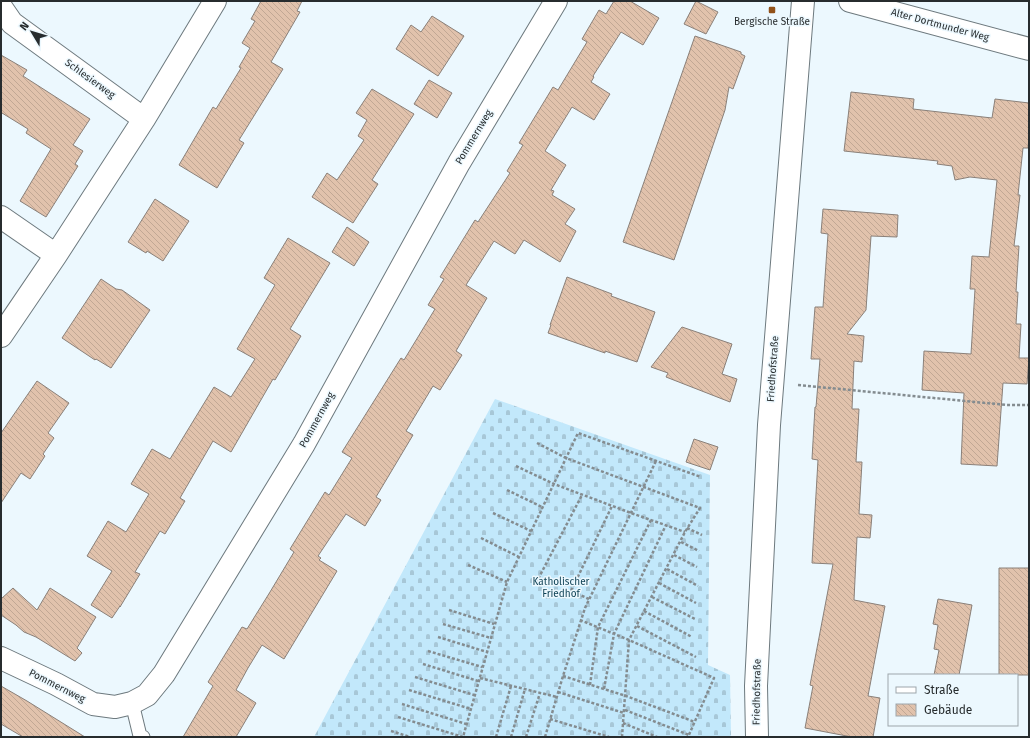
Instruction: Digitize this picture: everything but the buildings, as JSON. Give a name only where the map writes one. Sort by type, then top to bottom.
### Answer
[{"type":"street","points":[[1,336],[56,255],[144,119],[215,1]]},
{"type":"street","name":"Pommernweg","points":[[1,658],[56,684],[93,704],[115,706],[132,703],[147,695],[164,674],[296,458],[459,163],[556,1]]},
{"type":"street","name":"Friedhofstraße","points":[[757,737],[757,678],[769,425],[803,1]]},
{"type":"street","name":"Alter Dortmunder Weg","points":[[850,1],[1029,49]]},
{"type":"street","name":"Schlesierweg","points":[[1,7],[12,23],[144,119]]},
{"type":"street","points":[[1,217],[56,255]]},
{"type":"lane","points":[[132,703],[140,736],[142,737]]},
{"type":"path","points":[[772,382],[992,404],[1029,405]]},
{"type":"path","points":[[398,717],[463,737],[507,582],[578,433],[701,477]]},
{"type":"path","points":[[537,443],[566,458],[700,508],[686,530],[629,640],[622,737]]},
{"type":"path","points":[[545,737],[584,608],[656,461]]},
{"type":"path","points":[[516,466],[582,495],[651,520],[702,535]]},
{"type":"path","points":[[507,490],[542,507]]},
{"type":"path","points":[[536,583],[582,495]]},
{"type":"path","points":[[589,599],[571,592],[612,506]]},
{"type":"path","points":[[493,513],[531,531]]},
{"type":"path","points":[[590,685],[598,627],[651,520]]},
{"type":"path","points":[[604,689],[614,634],[666,525]]},
{"type":"path","points":[[481,538],[519,557]]},
{"type":"path","points":[[681,542],[699,551]]},
{"type":"path","points":[[674,555],[697,567]]},
{"type":"path","points":[[468,565],[507,582]]},
{"type":"path","points":[[667,569],[698,586]]},
{"type":"path","points":[[659,583],[696,603]]},
{"type":"path","points":[[652,597],[695,619]]},
{"type":"path","points":[[449,610],[494,624]]},
{"type":"path","points":[[644,612],[692,637]]},
{"type":"path","points":[[558,692],[625,711],[689,736],[714,678],[580,620]]},
{"type":"path","points":[[442,624],[490,638]]},
{"type":"path","points":[[637,626],[696,656]]},
{"type":"path","points":[[438,637],[487,652]]},
{"type":"path","points":[[428,651],[482,667]]},
{"type":"path","points":[[422,664],[479,680],[557,697]]},
{"type":"path","points":[[563,676],[626,696],[695,722]]},
{"type":"path","points":[[415,677],[474,695]]},
{"type":"path","points":[[496,737],[511,686]]},
{"type":"path","points":[[511,737],[525,689]]},
{"type":"path","points":[[409,690],[471,709]]},
{"type":"path","points":[[526,737],[540,693]]},
{"type":"path","points":[[402,704],[466,724]]},
{"type":"path","points":[[550,719],[609,737]]},
{"type":"path","points":[[623,723],[657,737]]},
{"type":"path","points":[[390,731],[410,737]]},
{"type":"green space","name":"Katholischer Friedhof","points":[[495,399],[710,475],[708,665],[730,675],[731,737],[314,737]]},
{"type":"place","name":"Bergische Straße","points":[[772,10]]}]
